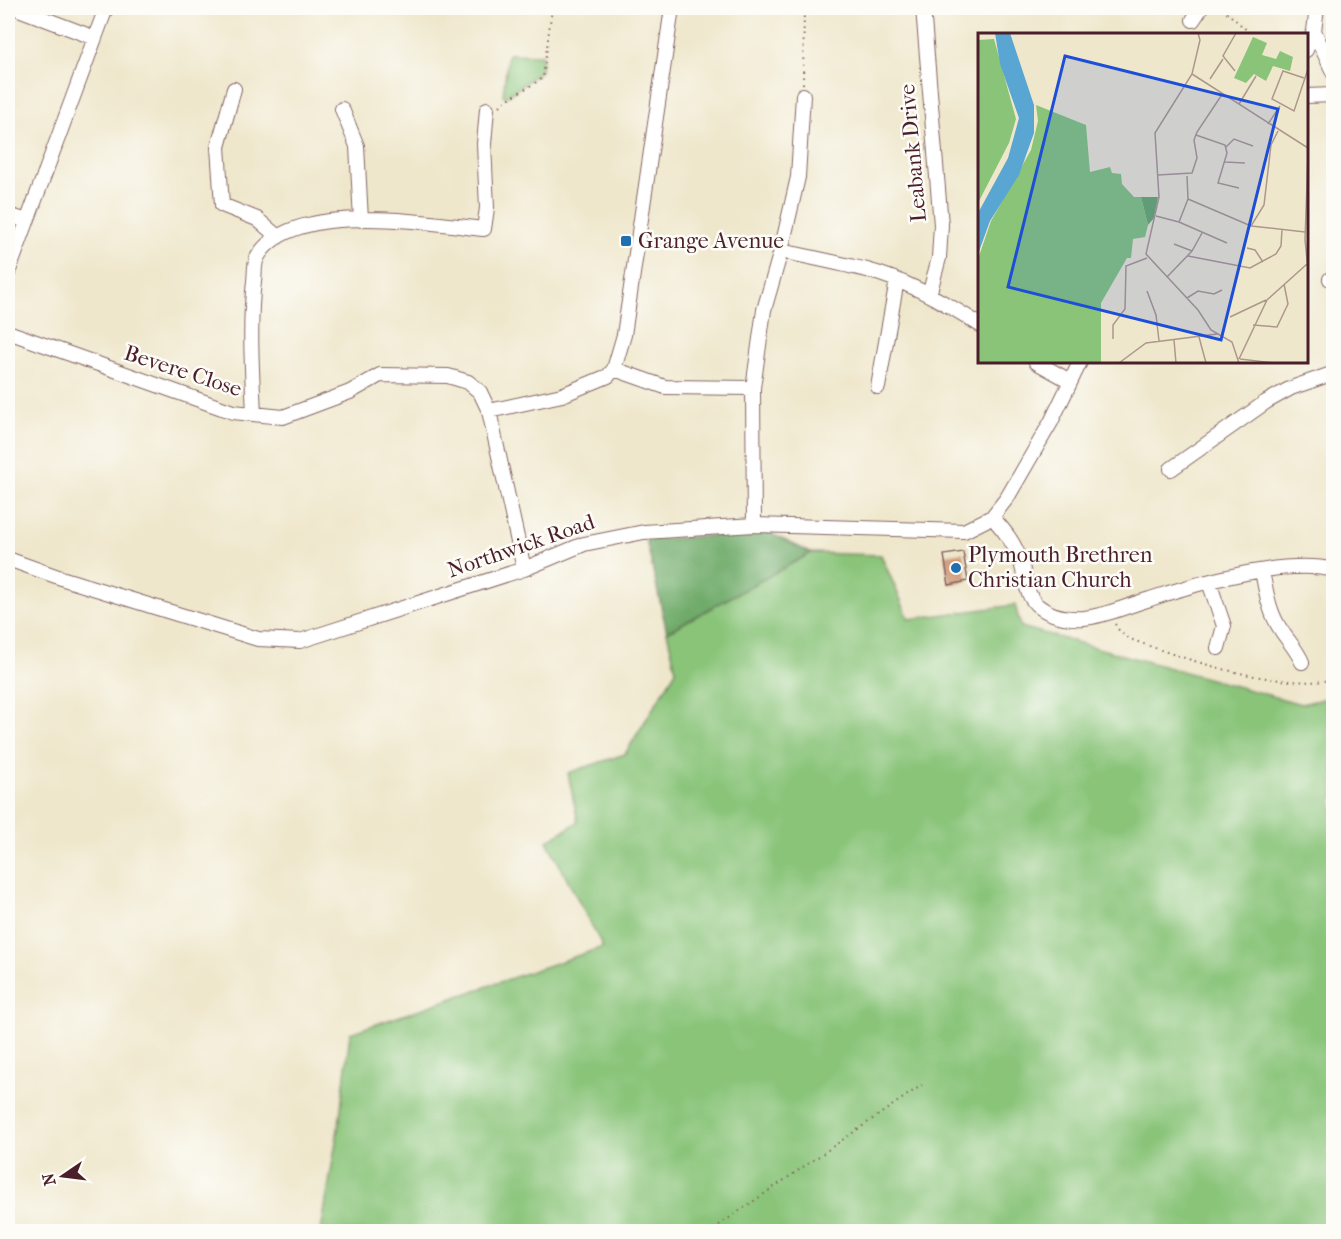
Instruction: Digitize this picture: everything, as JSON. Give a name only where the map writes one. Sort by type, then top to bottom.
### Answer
[{"type":"street","points":[[16,8],[94,38]]},
{"type":"street","points":[[8,273],[106,8]]},
{"type":"street","points":[[489,411],[562,395],[608,376],[614,369],[624,334],[672,8]]},
{"type":"street","name":"Leabank Drive","points":[[923,8],[941,225],[939,258],[929,295]]},
{"type":"street","points":[[1193,20],[1201,8]]},
{"type":"street","points":[[1308,45],[1314,31],[1317,8]]},
{"type":"street","points":[[1314,31],[1334,74]]},
{"type":"street","points":[[234,89],[218,147],[222,205],[257,219],[278,237]]},
{"type":"street","points":[[754,525],[753,388],[764,310],[781,251],[798,177],[803,95]]},
{"type":"street","points":[[1308,96],[1334,95]]},
{"type":"street","points":[[342,109],[357,146],[362,220]]},
{"type":"street","points":[[254,414],[250,315],[256,260],[269,242],[312,222],[380,219],[484,229],[487,208],[484,153],[487,109]]},
{"type":"street","points":[[8,215],[27,221]]},
{"type":"street","points":[[781,251],[868,270],[897,280],[944,302],[978,323]]},
{"type":"street","points":[[878,387],[897,280]]},
{"type":"street","name":"Bevere Close","points":[[8,332],[233,412],[282,417],[350,392],[380,375],[448,376],[468,382],[480,392],[489,411],[524,569]]},
{"type":"street","points":[[1038,363],[1070,381]]},
{"type":"street","name":"Northwick Road","points":[[8,559],[64,579],[258,639],[300,641],[524,569],[584,544],[644,532],[754,525],[964,531],[992,518],[1007,498],[1051,422],[1079,363]]},
{"type":"street","points":[[614,369],[665,387],[753,388]]},
{"type":"street","points":[[1171,469],[1266,402],[1291,388],[1334,373]]},
{"type":"street","points":[[992,518],[1005,531],[1013,544],[1022,564],[1024,584],[1035,603],[1048,613],[1065,617],[1086,618],[1180,589],[1241,574],[1302,566],[1334,570]]},
{"type":"street","points":[[1263,571],[1269,602],[1280,629],[1297,650],[1302,662]]},
{"type":"street","points":[[1209,582],[1224,626],[1218,648]]},
{"type":"path","points":[[487,109],[496,110],[505,101],[543,78],[552,8]]},
{"type":"path","points":[[803,95],[804,8]]},
{"type":"path","points":[[1222,8],[1250,33]]},
{"type":"path","points":[[709,1232],[922,1085]]},
{"type":"green space","points":[[508,54],[542,55],[541,71],[506,97],[503,95]]},
{"type":"green space","points":[[768,532],[811,553],[667,632],[646,540]]},
{"type":"green space","points":[[811,553],[881,555],[909,619],[1015,605],[1021,627],[1301,704],[1333,697],[1333,1231],[321,1232],[340,1117],[350,1033],[603,947],[547,841],[578,822],[568,773],[625,754],[676,671],[667,632]]},
{"type":"building","name":"Plymouth Brethren Christian Church","points":[[963,552],[968,581],[949,585],[944,555]]},
{"type":"place","name":"Grange Avenue","points":[[626,241]]},
{"type":"place","name":"Plymouth Brethren Christian Church","points":[[956,568]]}]
